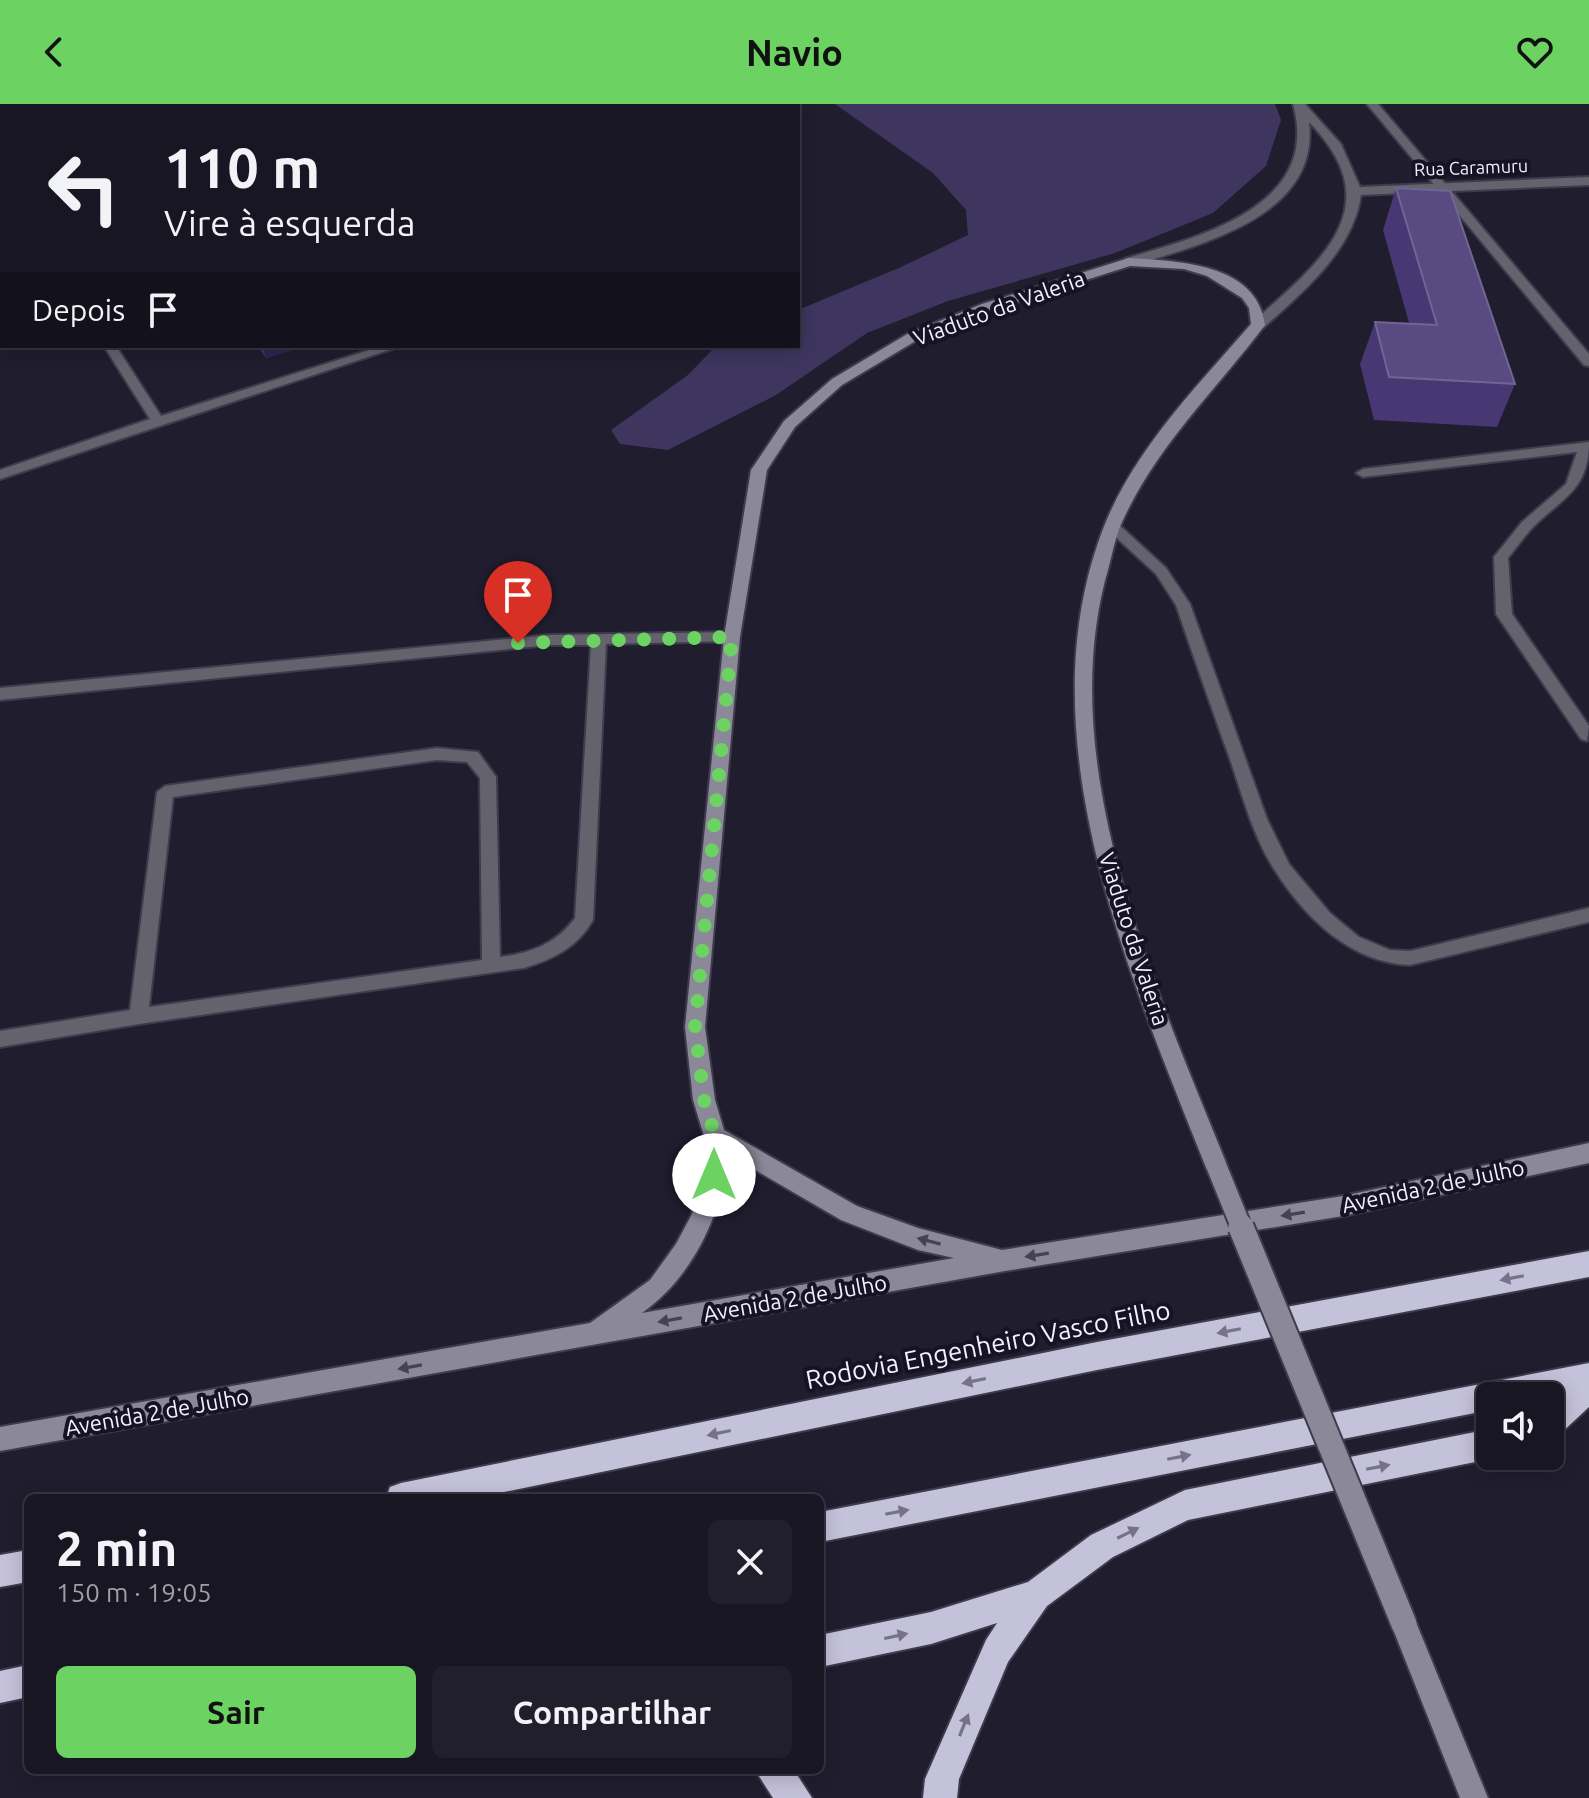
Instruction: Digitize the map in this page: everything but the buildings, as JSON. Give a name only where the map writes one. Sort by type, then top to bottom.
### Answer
[{"type":"highway","name":"Rodovia Engenheiro Vasco Filho","points":[[421,1494],[1097,1356],[1589,1264]]},
{"type":"highway","points":[[1563,1382],[1589,1377]]},
{"type":"highway","points":[[1564,1411],[1589,1387]]},
{"type":"highway","points":[[824,1526],[1476,1399]]},
{"type":"highway","points":[[940,1798],[942,1779],[997,1651],[1036,1595],[1102,1546],[1185,1505],[1476,1447]]},
{"type":"highway","points":[[0,1571],[24,1567]]},
{"type":"highway","points":[[824,1650],[931,1628],[1036,1595]]},
{"type":"highway","points":[[775,1774],[795,1798]]},
{"type":"main road","name":"Viaduto da Valeria","points":[[595,1333],[658,1288],[684,1252],[703,1216],[714,1175],[715,1136],[699,1076],[695,1027],[732,637],[759,470],[789,424],[837,382],[914,336],[987,307],[1129,262],[1185,265],[1212,273],[1247,295],[1256,308],[1258,325],[1171,424],[1138,476],[1112,526],[1096,580],[1084,647],[1084,722],[1095,813],[1117,898],[1158,1019],[1474,1798]]},
{"type":"main road","points":[[715,1136],[849,1213],[918,1239],[1005,1260]]},
{"type":"main road","name":"Avenida 2 de Julho","points":[[0,1439],[1005,1260],[1343,1206],[1589,1153]]},
{"type":"street","points":[[1300,105],[1338,149],[1355,191]]},
{"type":"street","points":[[1129,262],[1216,234],[1263,209],[1284,189],[1297,164],[1304,141],[1300,105]]},
{"type":"street","name":"Rua Caramuru","points":[[1355,191],[1589,181]]},
{"type":"street","name":"Viaduto da Valeria","points":[[1258,325],[1308,279],[1335,243],[1349,218],[1355,191]]},
{"type":"lane","points":[[1372,104],[1589,362]]},
{"type":"lane","points":[[111,348],[158,421]]},
{"type":"lane","points":[[0,475],[389,348]]},
{"type":"lane","points":[[1363,473],[1588,446],[1572,486],[1527,525],[1501,557],[1504,614],[1587,735]]},
{"type":"lane","points":[[1112,526],[1161,571],[1183,604],[1259,819],[1282,868],[1334,926],[1353,942],[1388,957],[1410,958],[1589,915]]},
{"type":"lane","points":[[0,694],[549,640],[732,637]]},
{"type":"lane","points":[[0,1039],[491,966],[554,952],[570,940],[584,920],[599,639]]},
{"type":"lane","points":[[139,1016],[165,792],[437,754],[472,756],[488,777],[491,966]]},
{"type":"shaded area","points":[[835,104],[1275,104],[1281,120],[1266,166],[1213,213],[1115,253],[948,301],[867,333],[776,395],[668,450],[620,444],[611,430],[688,375],[714,348],[800,348],[800,309],[968,235],[966,210],[933,173]]},
{"type":"route","points":[[518,643],[732,637],[695,1027],[697,1064],[715,1136],[714,1175]]}]
